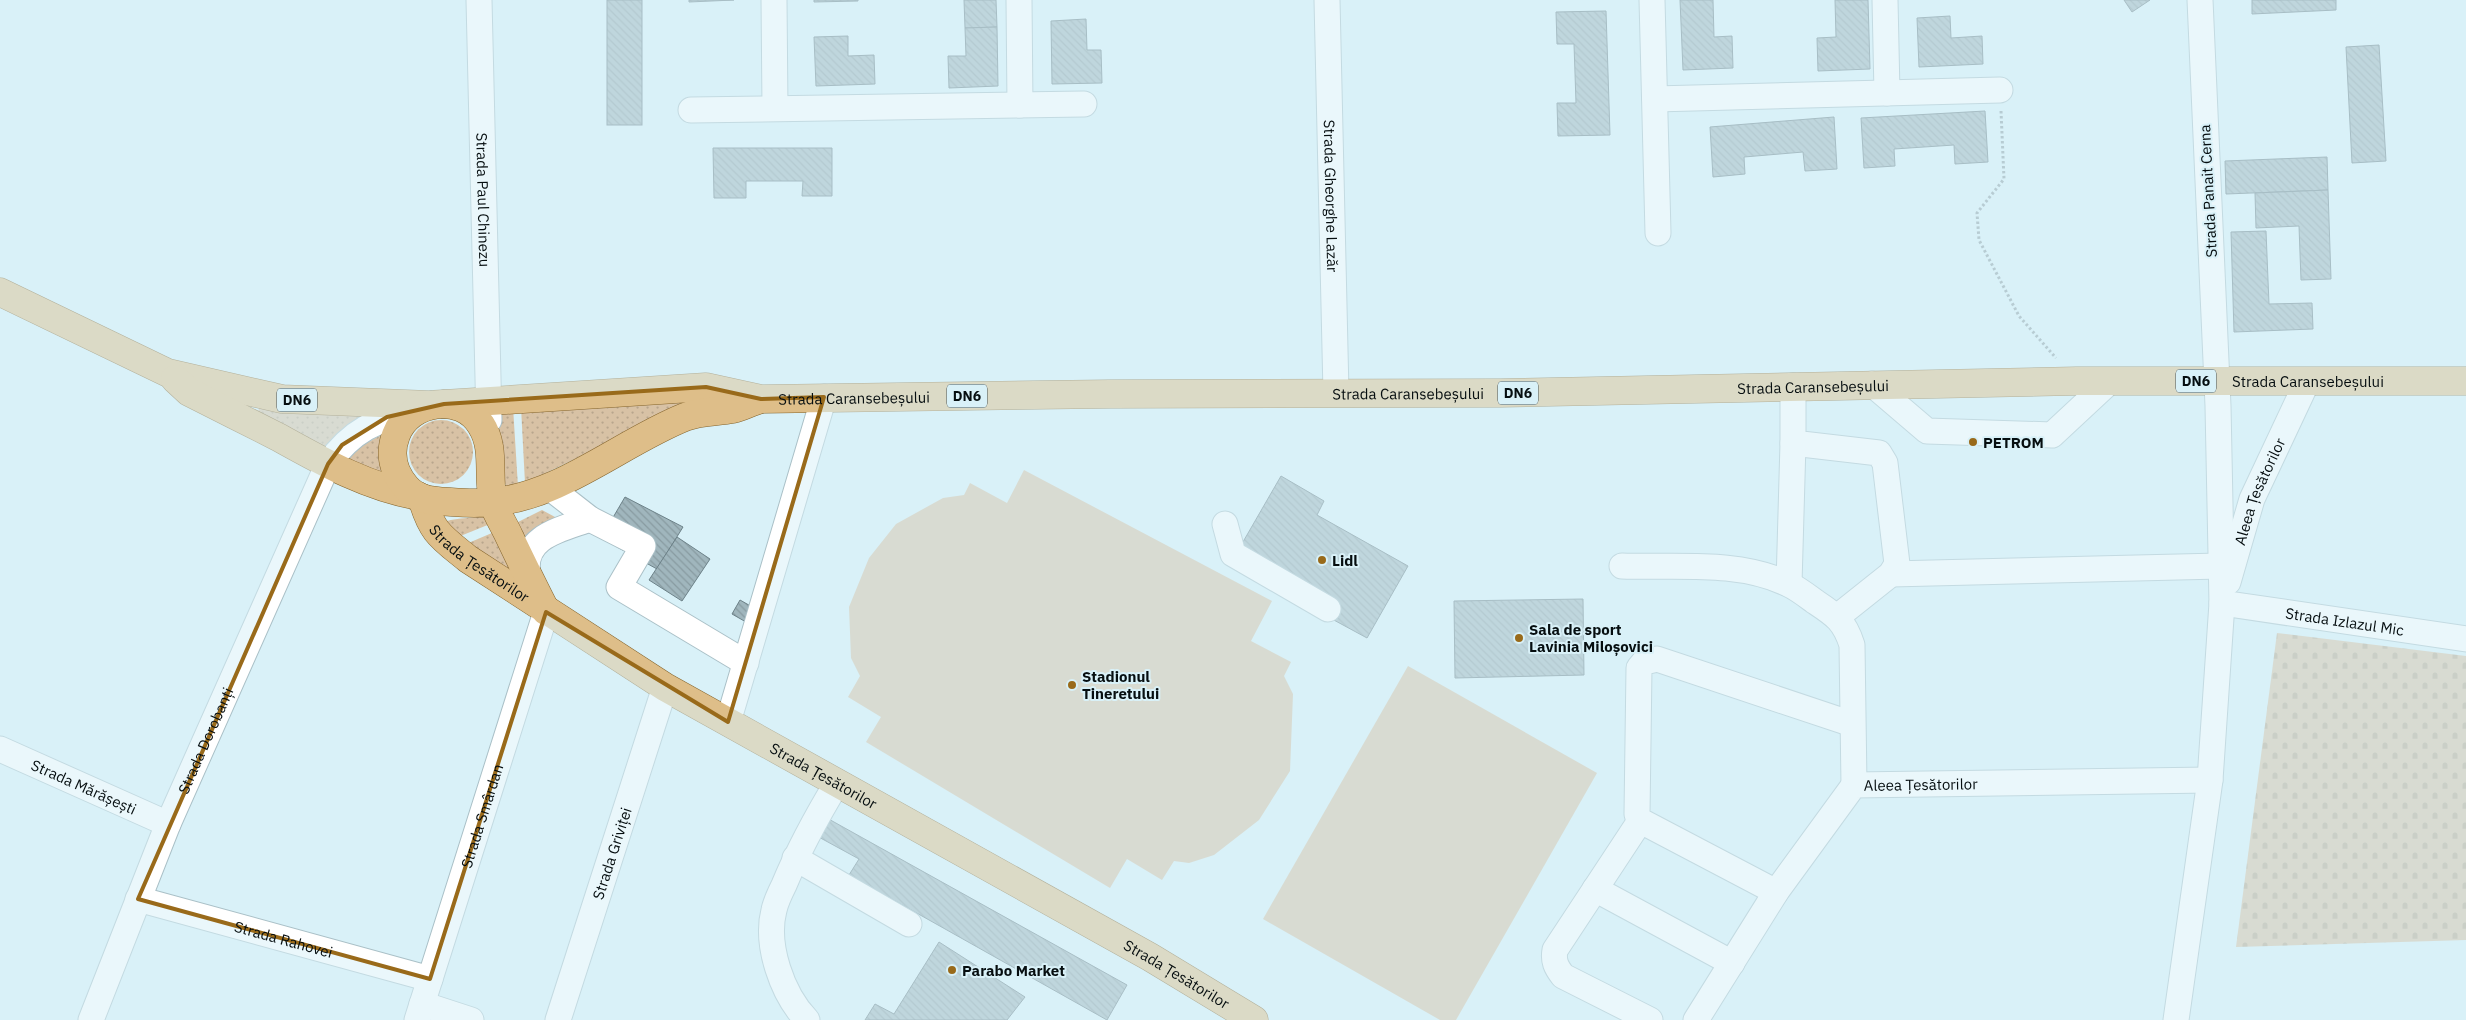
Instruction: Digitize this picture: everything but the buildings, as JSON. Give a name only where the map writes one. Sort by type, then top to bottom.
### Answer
[{"type":"main road","name":"DN6","points":[[0,292],[168,373],[189,392],[367,483],[395,492],[429,499],[494,502],[549,487],[686,417],[732,409],[761,399]]},
{"type":"main road","name":"Strada Caransebeșului","points":[[168,373],[282,399],[430,406],[488,400],[706,387],[761,399],[1502,393],[2077,381],[2466,381]]},
{"type":"main road","points":[[490,454],[485,475],[476,488],[463,497],[429,499],[408,489],[394,467],[392,454],[398,429],[430,406],[457,406],[475,417],[487,434],[490,454],[494,502],[546,612]]},
{"type":"main road","name":"Strada Țesătorilor","points":[[429,499],[428,521],[441,537],[468,559],[546,612],[665,687],[1150,957],[1254,1020]]},
{"type":"street","name":"Strada Paul Chinezu","points":[[480,0],[490,454]]},
{"type":"street","points":[[774,0],[775,108]]},
{"type":"street","points":[[1019,0],[1020,105]]},
{"type":"street","name":"Strada Gheorghe Lazăr","points":[[1328,0],[1336,393]]},
{"type":"street","points":[[1652,0],[1658,233]]},
{"type":"street","points":[[1885,0],[1887,93]]},
{"type":"street","name":"Strada Panait Cerna","points":[[2197,7],[2217,381]]},
{"type":"street","points":[[1654,99],[2000,90]]},
{"type":"street","points":[[691,110],[1084,104]]},
{"type":"street","points":[[1872,384],[1927,431],[2052,435],[2110,381]]},
{"type":"street","name":"Aleea Țesătorilor","points":[[2176,1020],[2210,780],[2222,604],[2217,381]]},
{"type":"street","name":"Aleea Țesătorilor","points":[[2222,604],[2252,499],[2306,382]]},
{"type":"street","points":[[1789,584],[1793,386]]},
{"type":"street","points":[[728,722],[824,397]]},
{"type":"street","name":"Strada Dorobanți","points":[[91,1020],[168,824],[328,464],[342,445],[362,430],[388,417],[430,406]]},
{"type":"street","points":[[1793,443],[1879,453],[1885,462],[1897,564],[1891,574],[1838,616]]},
{"type":"street","points":[[549,487],[590,519],[643,546],[619,587],[746,663]]},
{"type":"street","points":[[528,574],[526,563],[528,554],[541,539],[590,519]]},
{"type":"street","points":[[1225,524],[1233,554],[1328,609]]},
{"type":"street","points":[[1622,566],[1721,568],[1762,575],[1789,584],[1838,616],[1847,630],[1852,645],[1854,785]]},
{"type":"street","points":[[1891,574],[2220,566]]},
{"type":"street","name":"Strada Izlazul Mic","points":[[2222,604],[2466,639]]},
{"type":"street","name":"Strada Smârdan","points":[[420,1012],[546,612]]},
{"type":"street","points":[[1776,892],[1640,821],[1637,814],[1638,676],[1640,668],[1650,659],[1666,662],[1852,724]]},
{"type":"street","name":"Strada Griviței","points":[[558,1020],[665,687]]},
{"type":"street","name":"Strada Mărășești","points":[[0,748],[168,824]]},
{"type":"street","name":"Aleea Țesătorilor","points":[[1696,1020],[1776,892],[1854,785],[2210,780]]},
{"type":"street","points":[[807,1020],[785,986],[774,952],[771,929],[774,910],[795,858],[837,783]]},
{"type":"street","points":[[1640,821],[1555,950],[1553,959],[1556,968],[1563,976],[1650,1020]]},
{"type":"street","points":[[795,858],[909,924]]},
{"type":"street","points":[[1595,889],[1732,963]]},
{"type":"street","name":"Strada Rahovei","points":[[138,899],[430,979]]},
{"type":"street","points":[[420,1012],[471,1020]]},
{"type":"path","points":[[2000,90],[2004,179],[1977,213],[1979,240],[2018,316],[2077,381]]},
{"type":"highlighted area","points":[[706,387],[761,399],[824,397],[728,722],[546,612],[430,979],[138,899],[328,464],[342,445],[387,417],[444,404]]},
{"type":"green space","points":[[693,402],[525,483],[521,407]]},
{"type":"green space","points":[[260,406],[377,415],[329,448],[257,414]]},
{"type":"green space","points":[[513,407],[518,487],[508,489],[502,478],[496,411]]},
{"type":"green space","points":[[441,420],[459,425],[464,429],[468,434],[473,452],[468,470],[464,475],[459,479],[441,484],[423,479],[418,475],[414,470],[409,452],[414,434],[418,429],[423,425]]},
{"type":"green space","points":[[383,434],[390,476],[348,459],[361,446]]},
{"type":"green space","name":"Stadionul Tineretului","points":[[1024,470],[1272,601],[1251,641],[1291,662],[1284,676],[1293,694],[1290,771],[1259,820],[1214,855],[1189,863],[1174,861],[1162,880],[1127,859],[1110,888],[866,742],[881,717],[848,697],[860,676],[851,658],[849,607],[869,558],[896,524],[943,498],[964,495],[970,483],[1007,503]]},
{"type":"green space","points":[[542,510],[555,517],[560,523],[528,547],[516,523]]},
{"type":"green space","points":[[491,514],[495,522],[458,537],[442,523],[451,520]]},
{"type":"green space","points":[[499,530],[530,589],[466,544]]},
{"type":"green space","points":[[2277,633],[2466,656],[2466,940],[2236,947]]},
{"type":"green space","points":[[1408,666],[1597,773],[1456,1020],[1440,1020],[1263,919]]},
{"type":"place","name":"PETROM","points":[[1973,442]]},
{"type":"place","name":"Lidl","points":[[1322,560]]},
{"type":"place","name":"Sala de sport Lavinia Miloșovici","points":[[1519,638]]},
{"type":"place","name":"Stadionul Tineretului","points":[[1072,685]]},
{"type":"place","name":"Parabo Market","points":[[952,970]]}]
